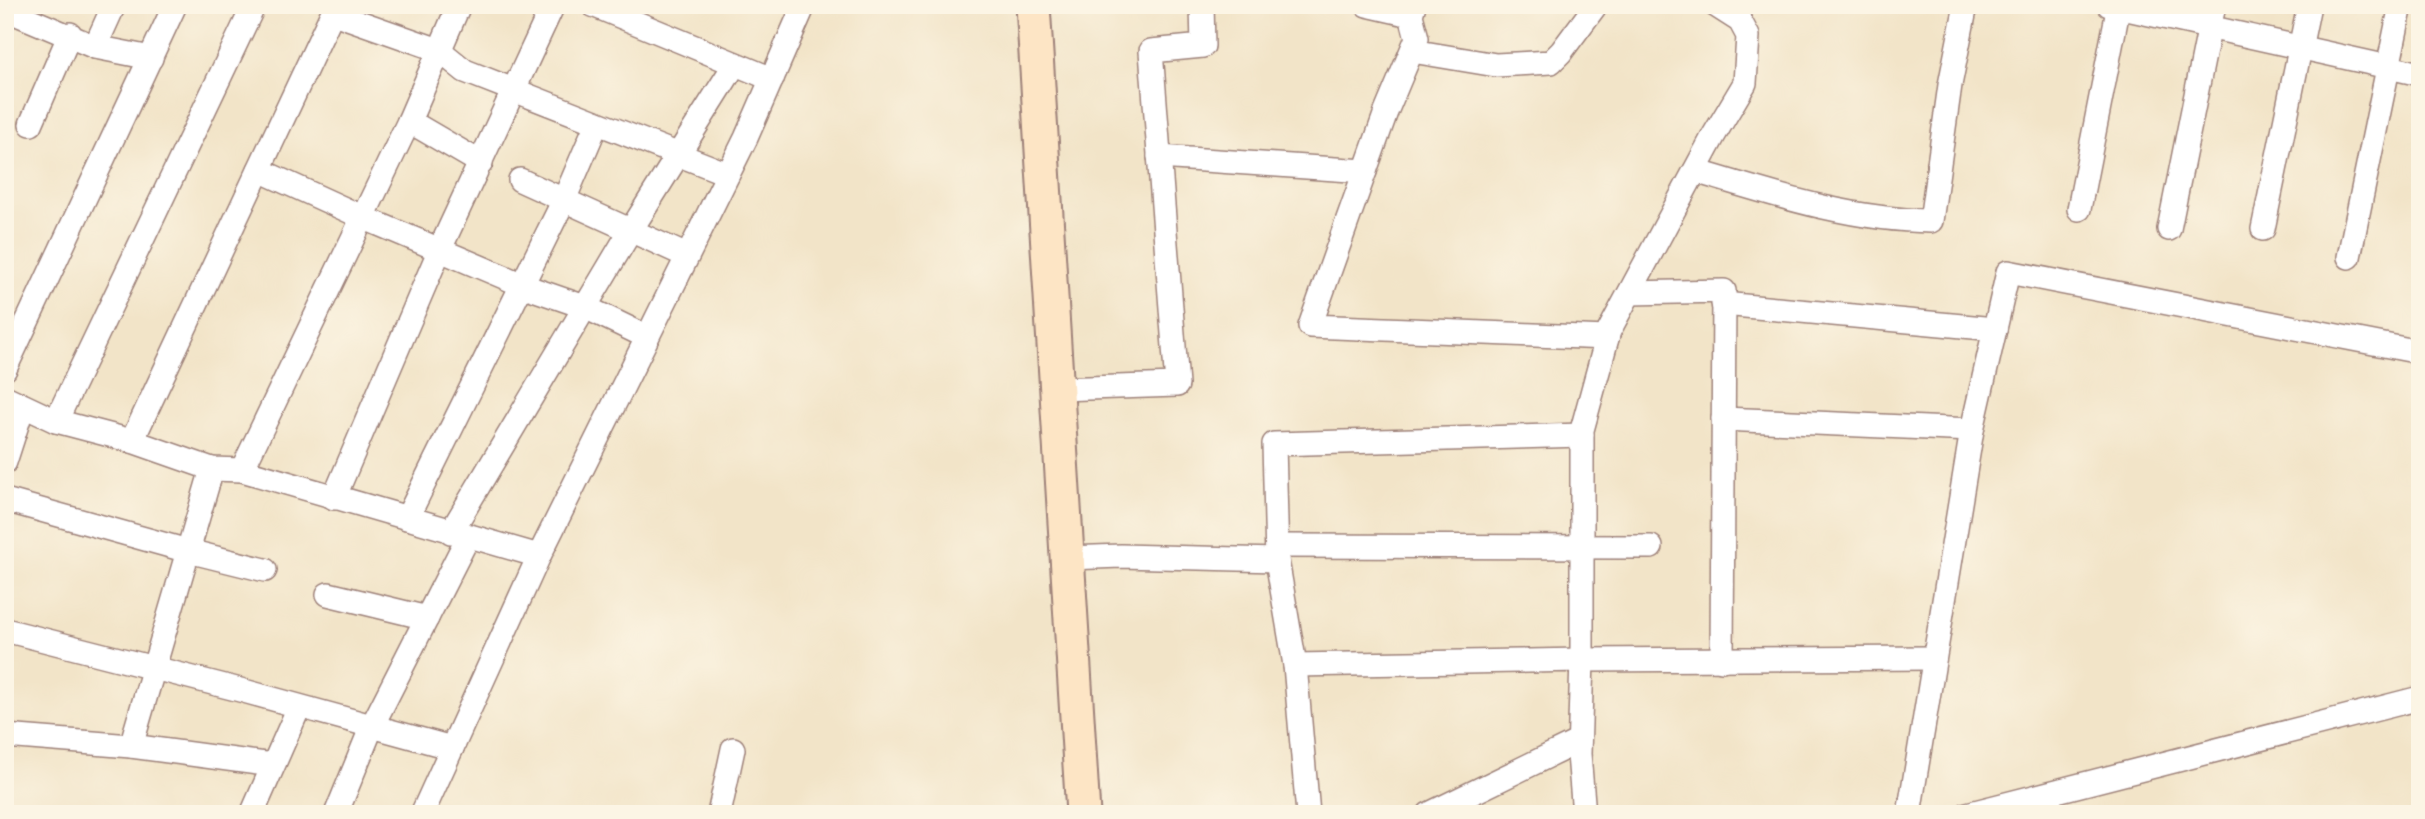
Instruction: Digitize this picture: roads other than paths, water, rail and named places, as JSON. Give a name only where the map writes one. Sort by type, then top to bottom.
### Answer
[{"type":"street","points":[[95,47],[114,5]]},
{"type":"street","points":[[5,369],[175,5]]},
{"type":"street","points":[[56,421],[254,5]]},
{"type":"street","points":[[132,441],[337,5]]},
{"type":"street","points":[[337,5],[342,16],[439,50],[465,71],[728,174]]},
{"type":"street","points":[[242,470],[409,121],[459,5]]},
{"type":"street","points":[[334,498],[440,249],[553,5]]},
{"type":"street","points":[[593,5],[772,79]]},
{"type":"street","points":[[422,814],[539,556],[728,174],[804,5]]},
{"type":"street","points":[[1032,5],[1069,558],[1083,814]]},
{"type":"street","points":[[1058,388],[1177,385],[1151,51],[1203,46],[1202,5]]},
{"type":"street","points":[[1367,5],[1413,10],[1417,38],[1386,111],[1310,326],[1607,338]]},
{"type":"street","points":[[1412,51],[1496,65],[1551,62],[1596,5]]},
{"type":"street","points":[[1584,814],[1579,741],[1582,660],[1582,435],[1607,338],[1745,83],[1748,36],[1740,21],[1715,5]]},
{"type":"street","points":[[1695,171],[1791,199],[1879,218],[1931,221],[1950,85],[1966,5]]},
{"type":"street","points":[[2263,229],[2309,5]]},
{"type":"street","points":[[2348,257],[2401,5]]},
{"type":"street","points":[[2079,209],[2116,6],[2212,16],[2300,48],[2420,74]]},
{"type":"street","points":[[5,9],[70,34],[95,47],[151,58]]},
{"type":"street","points":[[2169,229],[2212,16]]},
{"type":"street","points":[[31,124],[70,34]]},
{"type":"street","points":[[336,814],[372,726],[427,618],[460,534],[585,307],[735,64]]},
{"type":"street","points":[[409,121],[481,163]]},
{"type":"street","points":[[407,518],[564,200],[597,123]]},
{"type":"street","points":[[1159,157],[1365,171]]},
{"type":"street","points":[[259,170],[362,217],[585,307],[648,337]]},
{"type":"street","points":[[520,180],[687,256]]},
{"type":"street","points":[[1909,814],[1972,430],[2008,272],[2420,352]]},
{"type":"street","points":[[1630,293],[1724,291],[1722,660]]},
{"type":"street","points":[[1723,304],[1995,329]]},
{"type":"street","points":[[5,462],[14,402],[56,421],[132,441],[212,469],[242,470],[539,556]]},
{"type":"street","points":[[1723,419],[1972,430]]},
{"type":"street","points":[[1308,814],[1295,665],[1277,553],[1274,444],[1582,435]]},
{"type":"street","points":[[131,746],[212,469]]},
{"type":"street","points":[[5,500],[265,570]]},
{"type":"street","points":[[1069,558],[1651,547]]},
{"type":"street","points":[[328,594],[427,618]]},
{"type":"street","points":[[5,630],[452,748]]},
{"type":"street","points":[[1295,665],[1582,660],[1934,659]]},
{"type":"street","points":[[1967,814],[2420,698]]},
{"type":"street","points":[[252,814],[299,707]]},
{"type":"street","points":[[5,736],[131,746],[273,765]]},
{"type":"street","points":[[1429,814],[1579,741]]},
{"type":"street","points":[[719,814],[733,749]]}]
